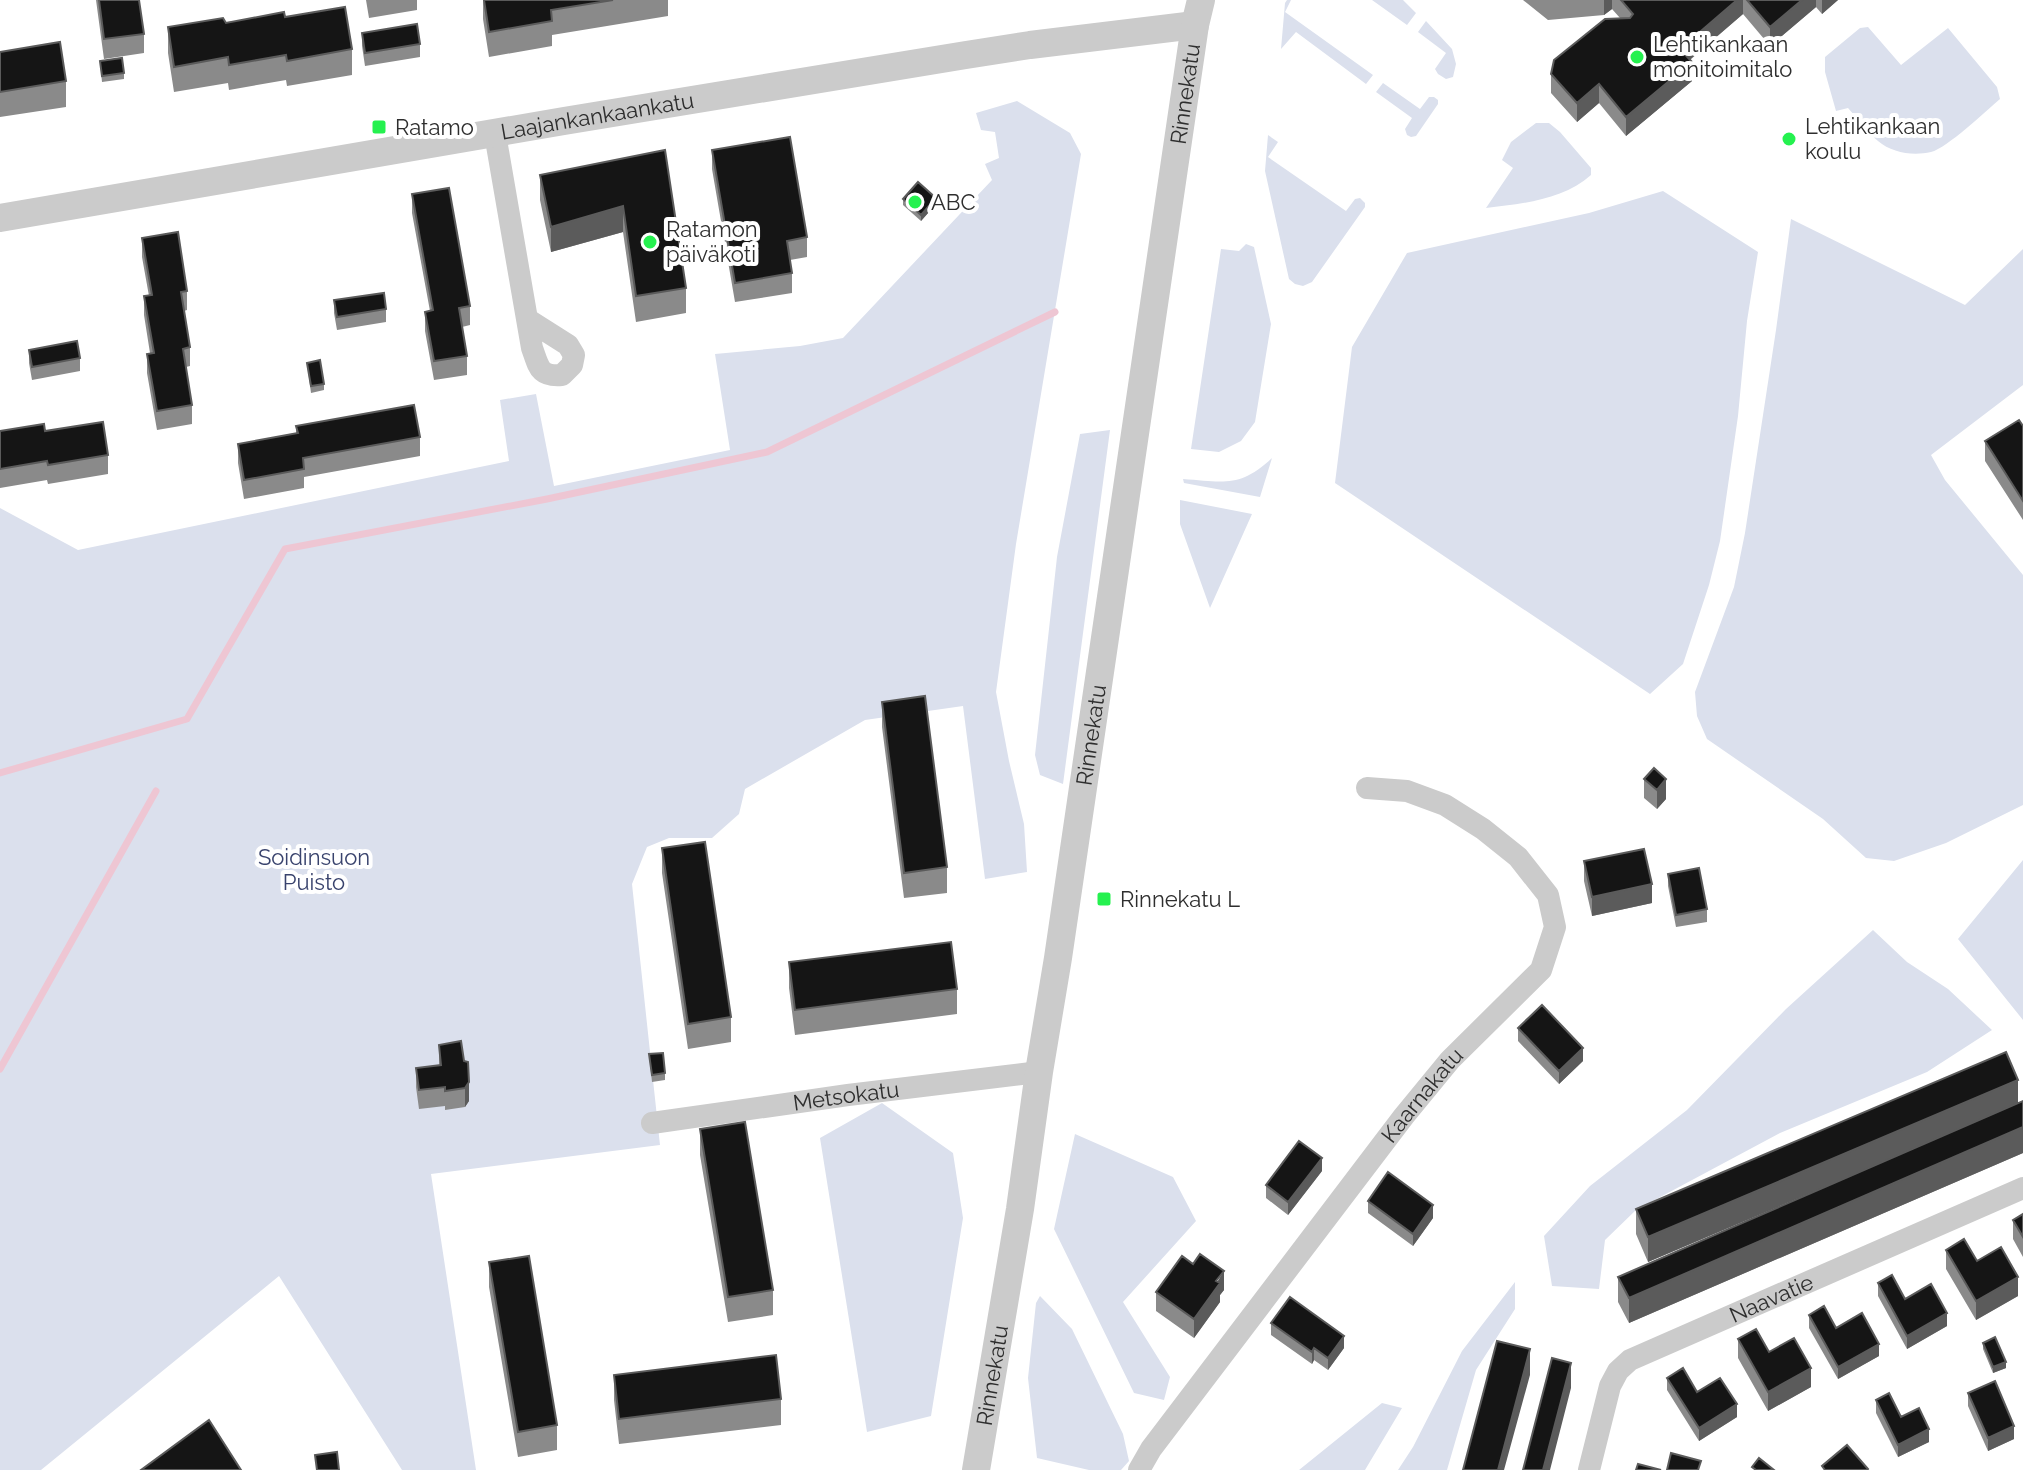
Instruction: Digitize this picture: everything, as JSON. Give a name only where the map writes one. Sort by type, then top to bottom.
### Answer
[{"type":"street","name":"Laajankankaankatu","points":[[0,218],[1030,45],[1198,12]]},
{"type":"street","name":"Rinnekatu","points":[[976,1470],[1020,1209],[1198,12]]},
{"type":"street","points":[[495,134],[527,319]]},
{"type":"street","name":"Kaarnakatu","points":[[1139,1470],[1151,1449],[1404,1116],[1450,1060],[1541,970],[1555,927],[1548,895],[1518,857],[1483,829],[1445,805],[1407,791],[1367,788]]},
{"type":"street","name":"Metsokatu","points":[[652,1123],[1039,1072]]},
{"type":"street","name":"Naavatie","points":[[1589,1470],[1610,1386],[1618,1371],[1630,1360],[2023,1188]]},
{"type":"green space","points":[[1291,0],[1285,12],[1373,75],[1366,84],[1296,32],[1281,49],[1285,3]]},
{"type":"green space","points":[[1372,0],[1403,0],[1416,13],[1407,25]]},
{"type":"green space","points":[[1426,21],[1452,49],[1456,64],[1453,77],[1446,79],[1435,69],[1446,53],[1418,32]]},
{"type":"green space","points":[[1868,27],[1901,65],[1948,28],[1997,87],[2000,99],[1956,137],[1931,152],[1903,152],[1884,145],[1848,108],[1836,111],[1825,72],[1825,57],[1860,28]]},
{"type":"green space","points":[[1383,83],[1420,109],[1429,97],[1438,100],[1416,136],[1407,135],[1405,129],[1412,118],[1376,92]]},
{"type":"green space","name":"Soidinsuon Puisto","points":[[1017,101],[1070,133],[1081,154],[1016,544],[996,692],[1024,824],[1027,872],[985,879],[963,706],[865,720],[745,789],[739,814],[712,838],[669,838],[647,847],[632,884],[660,1145],[431,1174],[476,1470],[402,1470],[279,1276],[41,1470],[0,1470],[0,508],[78,550],[509,461],[500,400],[536,394],[554,486],[730,450],[715,354],[800,346],[843,338],[992,180],[985,164],[999,158],[995,132],[981,130],[976,113]]},
{"type":"green space","points":[[1536,123],[1549,123],[1560,132],[1591,168],[1591,175],[1555,195],[1486,208],[1513,168],[1502,160],[1511,142]]},
{"type":"green space","points":[[1268,135],[1278,142],[1268,157],[1346,211],[1355,199],[1360,198],[1365,203],[1312,282],[1303,286],[1289,279],[1265,171]]},
{"type":"green space","points":[[1663,191],[1758,252],[1720,541],[1683,664],[1650,694],[1335,483],[1352,347],[1407,253],[1589,213]]},
{"type":"green space","points":[[1791,219],[1965,305],[2023,249],[2023,385],[1931,455],[1945,480],[2023,575],[2023,805],[1946,843],[1894,861],[1866,858],[1823,819],[1707,739],[1697,716],[1695,692],[1734,587],[1745,533]]},
{"type":"green space","points":[[1246,244],[1254,247],[1271,324],[1255,422],[1241,441],[1219,452],[1191,449],[1221,249],[1239,251]]},
{"type":"green space","points":[[1110,430],[1063,784],[1040,775],[1035,755],[1057,557],[1080,434]]},
{"type":"green space","points":[[1272,458],[1260,497],[1184,483],[1183,479],[1221,482],[1241,479]]},
{"type":"green space","points":[[1180,500],[1252,514],[1210,608],[1180,524]]},
{"type":"green space","points":[[2023,860],[2023,1020],[1958,939]]},
{"type":"green space","points":[[1873,930],[1907,962],[1948,989],[1992,1030],[1927,1072],[1780,1133],[1636,1210],[1605,1240],[1599,1289],[1552,1286],[1544,1236],[1590,1186],[1687,1110],[1786,1009]]},
{"type":"green space","points":[[882,1103],[953,1153],[963,1218],[931,1416],[867,1432],[820,1138]]},
{"type":"green space","points":[[1075,1134],[1173,1177],[1196,1221],[1123,1302],[1170,1377],[1164,1400],[1134,1393],[1054,1229]]},
{"type":"green space","points":[[1515,1282],[1515,1309],[1476,1370],[1447,1470],[1398,1470],[1462,1351]]},
{"type":"green space","points":[[1040,1296],[1072,1329],[1123,1434],[1129,1461],[1121,1470],[1089,1470],[1037,1458],[1028,1378],[1036,1303]]},
{"type":"green space","points":[[1382,1403],[1402,1408],[1365,1470],[1299,1470]]},
{"type":"building","points":[[99,0],[139,0],[144,34],[104,39]]},
{"type":"building","points":[[484,0],[613,0],[551,10],[552,21],[489,32]]},
{"type":"building","points":[[1621,0],[1737,0],[1680,49],[1692,62],[1626,117],[1599,84],[1577,103],[1551,74],[1554,60],[1605,19],[1630,18],[1633,14]]},
{"type":"building","points":[[1747,0],[1802,0],[1770,27]]},
{"type":"building","points":[[345,7],[352,49],[287,61],[286,55],[229,65],[228,57],[174,67],[168,27],[223,18],[226,23],[284,12],[285,17]]},
{"type":"building","points":[[417,24],[420,44],[365,53],[362,33]]},
{"type":"building","points":[[60,42],[66,81],[0,92],[0,52]]},
{"type":"building","points":[[122,58],[124,73],[102,76],[100,61]]},
{"type":"building","points":[[790,137],[807,237],[787,241],[792,273],[735,283],[712,150]]},
{"type":"building","name":"Ratamon päiväkoti","points":[[665,150],[686,288],[636,296],[623,206],[551,227],[540,175]]},
{"type":"building","points":[[918,182],[936,198],[921,215],[903,199]]},
{"type":"building","points":[[449,188],[470,306],[459,308],[467,356],[434,361],[425,312],[433,310],[412,194]]},
{"type":"building","points":[[178,232],[187,291],[181,292],[190,347],[183,349],[192,405],[157,411],[147,354],[154,353],[144,296],[152,295],[142,238]]},
{"type":"building","points":[[384,293],[386,309],[337,317],[334,300]]},
{"type":"building","points":[[77,341],[80,358],[32,367],[29,350]]},
{"type":"building","points":[[320,360],[324,384],[311,386],[307,363]]},
{"type":"building","points":[[414,405],[420,437],[303,458],[304,469],[244,480],[238,444],[298,433],[296,426]]},
{"type":"building","points":[[2019,420],[2023,426],[2023,501],[1985,441]]},
{"type":"building","points":[[103,422],[108,455],[0,469],[0,431],[44,424],[45,431]]},
{"type":"building","points":[[925,696],[947,867],[904,873],[882,702]]},
{"type":"building","points":[[1654,768],[1666,779],[1657,790],[1644,779]]},
{"type":"building","points":[[705,842],[731,1017],[688,1024],[662,848]]},
{"type":"building","points":[[1644,849],[1652,884],[1592,897],[1584,861]]},
{"type":"building","points":[[1699,868],[1707,909],[1676,915],[1668,874]]},
{"type":"building","points":[[951,942],[957,989],[795,1010],[789,962]]},
{"type":"building","points":[[1542,1005],[1583,1048],[1559,1071],[1518,1028]]},
{"type":"building","points":[[461,1041],[464,1061],[468,1062],[469,1082],[465,1088],[419,1090],[416,1068],[441,1065],[439,1045]]},
{"type":"building","points":[[2006,1052],[2018,1080],[1648,1237],[1636,1209]]},
{"type":"building","points":[[663,1053],[665,1073],[652,1075],[649,1054]]},
{"type":"building","points":[[2023,1101],[2023,1127],[1629,1298],[1618,1277]]},
{"type":"building","points":[[745,1122],[773,1290],[728,1297],[700,1129]]},
{"type":"building","points":[[1299,1141],[1322,1158],[1288,1202],[1266,1185]]},
{"type":"building","points":[[1388,1172],[1433,1205],[1413,1234],[1368,1201]]},
{"type":"building","points":[[2023,1214],[2023,1237],[2013,1220]]},
{"type":"building","points":[[1964,1239],[1977,1261],[2001,1247],[2018,1277],[1976,1301],[1946,1250]]},
{"type":"building","points":[[1200,1254],[1224,1271],[1216,1281],[1220,1283],[1194,1319],[1156,1292],[1182,1256],[1193,1264]]},
{"type":"building","points":[[529,1256],[557,1425],[518,1432],[489,1262]]},
{"type":"building","points":[[1892,1275],[1905,1299],[1931,1284],[1947,1313],[1907,1336],[1878,1283]]},
{"type":"building","points":[[1290,1297],[1344,1336],[1328,1358],[1314,1348],[1312,1352],[1271,1323]]},
{"type":"building","points":[[1824,1306],[1836,1328],[1862,1313],[1879,1344],[1838,1367],[1809,1315]]},
{"type":"building","points":[[1756,1329],[1769,1352],[1794,1338],[1811,1368],[1768,1392],[1738,1339]]},
{"type":"building","points":[[1995,1337],[2006,1362],[1993,1367],[1983,1343]]},
{"type":"building","points":[[1497,1341],[1530,1349],[1498,1470],[1463,1470]]},
{"type":"building","points":[[776,1355],[781,1399],[619,1419],[614,1375]]},
{"type":"building","points":[[1552,1358],[1571,1363],[1543,1470],[1523,1470]]},
{"type":"building","points":[[1683,1368],[1697,1392],[1720,1378],[1737,1404],[1699,1428],[1667,1378]]},
{"type":"building","points":[[1995,1381],[2014,1426],[1988,1438],[1968,1393]]},
{"type":"building","points":[[1889,1393],[1901,1417],[1919,1408],[1929,1429],[1898,1445],[1876,1400]]},
{"type":"building","points":[[209,1420],[241,1470],[141,1470]]},
{"type":"building","points":[[1847,1445],[1868,1469],[1825,1470],[1822,1466]]},
{"type":"building","points":[[337,1452],[339,1470],[317,1470],[315,1455]]},
{"type":"building","points":[[1671,1453],[1701,1461],[1698,1470],[1667,1470]]},
{"type":"building","points":[[1759,1458],[1774,1470],[1756,1470],[1752,1467]]},
{"type":"building","points":[[1638,1464],[1661,1470],[1636,1470]]},
{"type":"waterway","points":[[0,773],[187,719],[285,549],[547,499],[767,452],[1055,312]]},
{"type":"waterway","points":[[0,1069],[156,791]]},
{"type":"place","name":"Lehtikankaan monitoimitalo","points":[[1637,57]]},
{"type":"place","name":"Ratamo","points":[[379,127]]},
{"type":"place","name":"Lehtikankaan koulu","points":[[1789,139]]},
{"type":"place","name":"ABC","points":[[915,202]]},
{"type":"place","name":"Ratamon päiväkoti","points":[[650,242]]},
{"type":"place","name":"Rinnekatu L","points":[[1104,899]]}]
